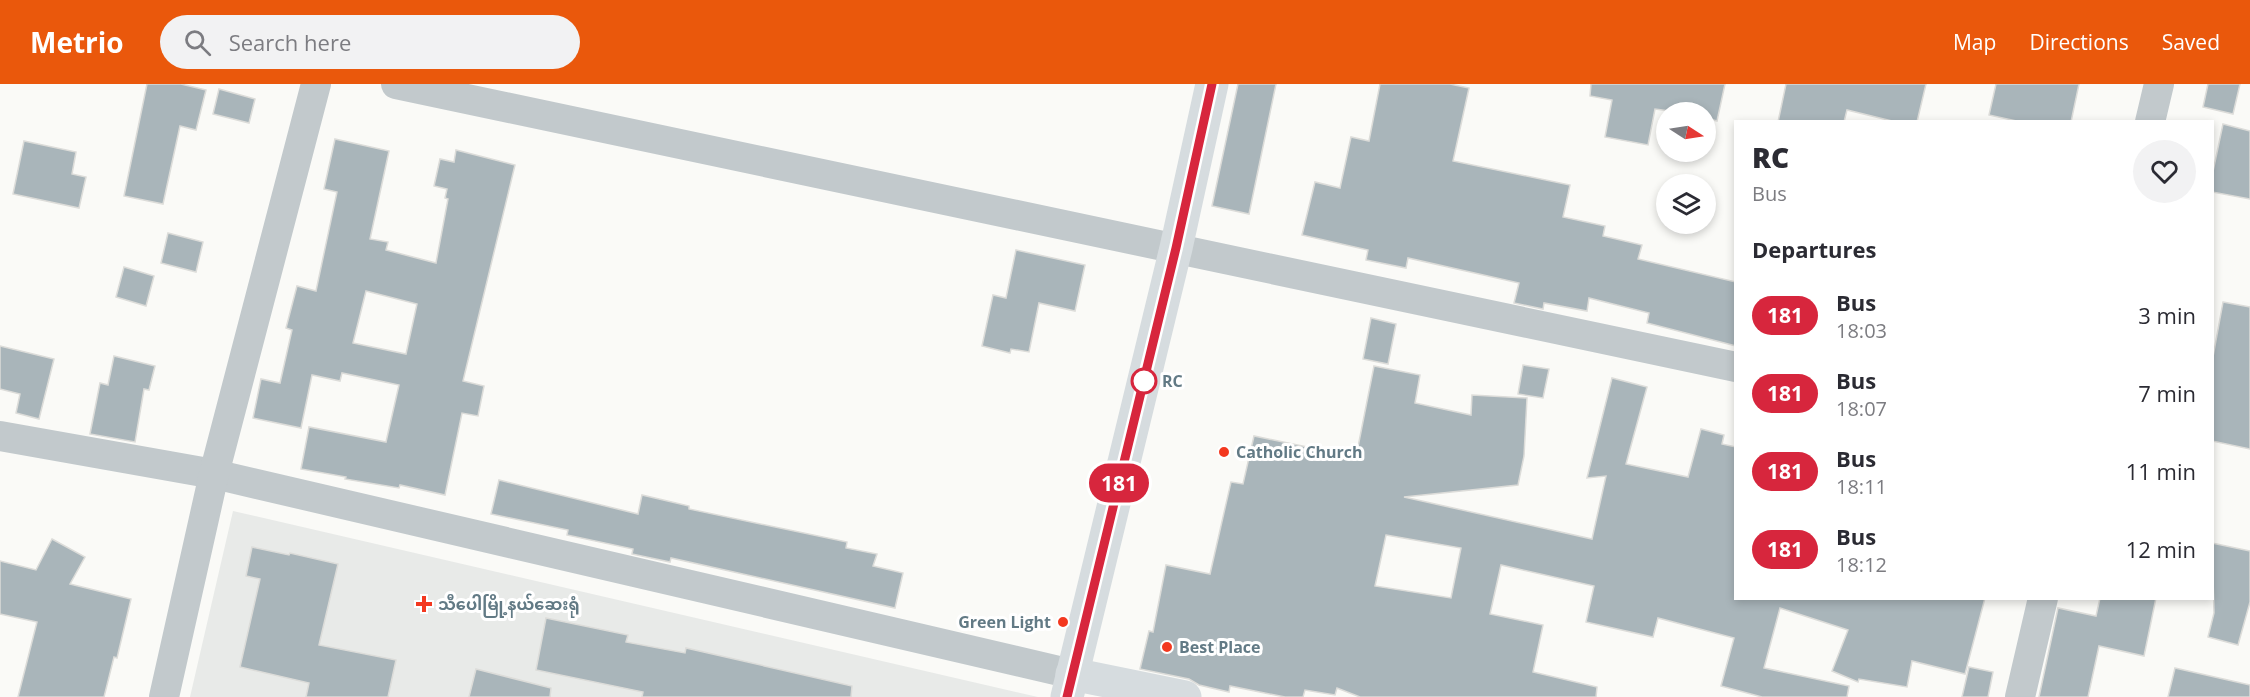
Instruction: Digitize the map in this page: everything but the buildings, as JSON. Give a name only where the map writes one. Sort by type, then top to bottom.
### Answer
[{"type":"main road","points":[[1185,697],[1069,685],[1176,248],[1212,84]]},
{"type":"street","points":[[164,697],[214,474],[316,84]]},
{"type":"street","points":[[396,84],[1734,366]]},
{"type":"street","points":[[2150,120],[2158,84]]},
{"type":"street","points":[[0,436],[214,474],[1069,685]]},
{"type":"street","points":[[2020,697],[2043,600]]},
{"type":"shaded area","name":"သီပေါမြို့နယ်ဆေးရုံ","points":[[233,511],[1038,697],[190,697]]},
{"type":"bus line","name":"181","points":[[1067,697],[1176,248],[1212,84]]},
{"type":"place","name":"RC","points":[[1144,381]]},
{"type":"place","name":"Catholic Church","points":[[1224,452]]},
{"type":"place","name":"သီပေါမြို့နယ်ဆေးရုံ","points":[[424,604]]},
{"type":"place","name":"Green Light","points":[[1063,622]]},
{"type":"place","name":"Best Place","points":[[1167,647]]}]
